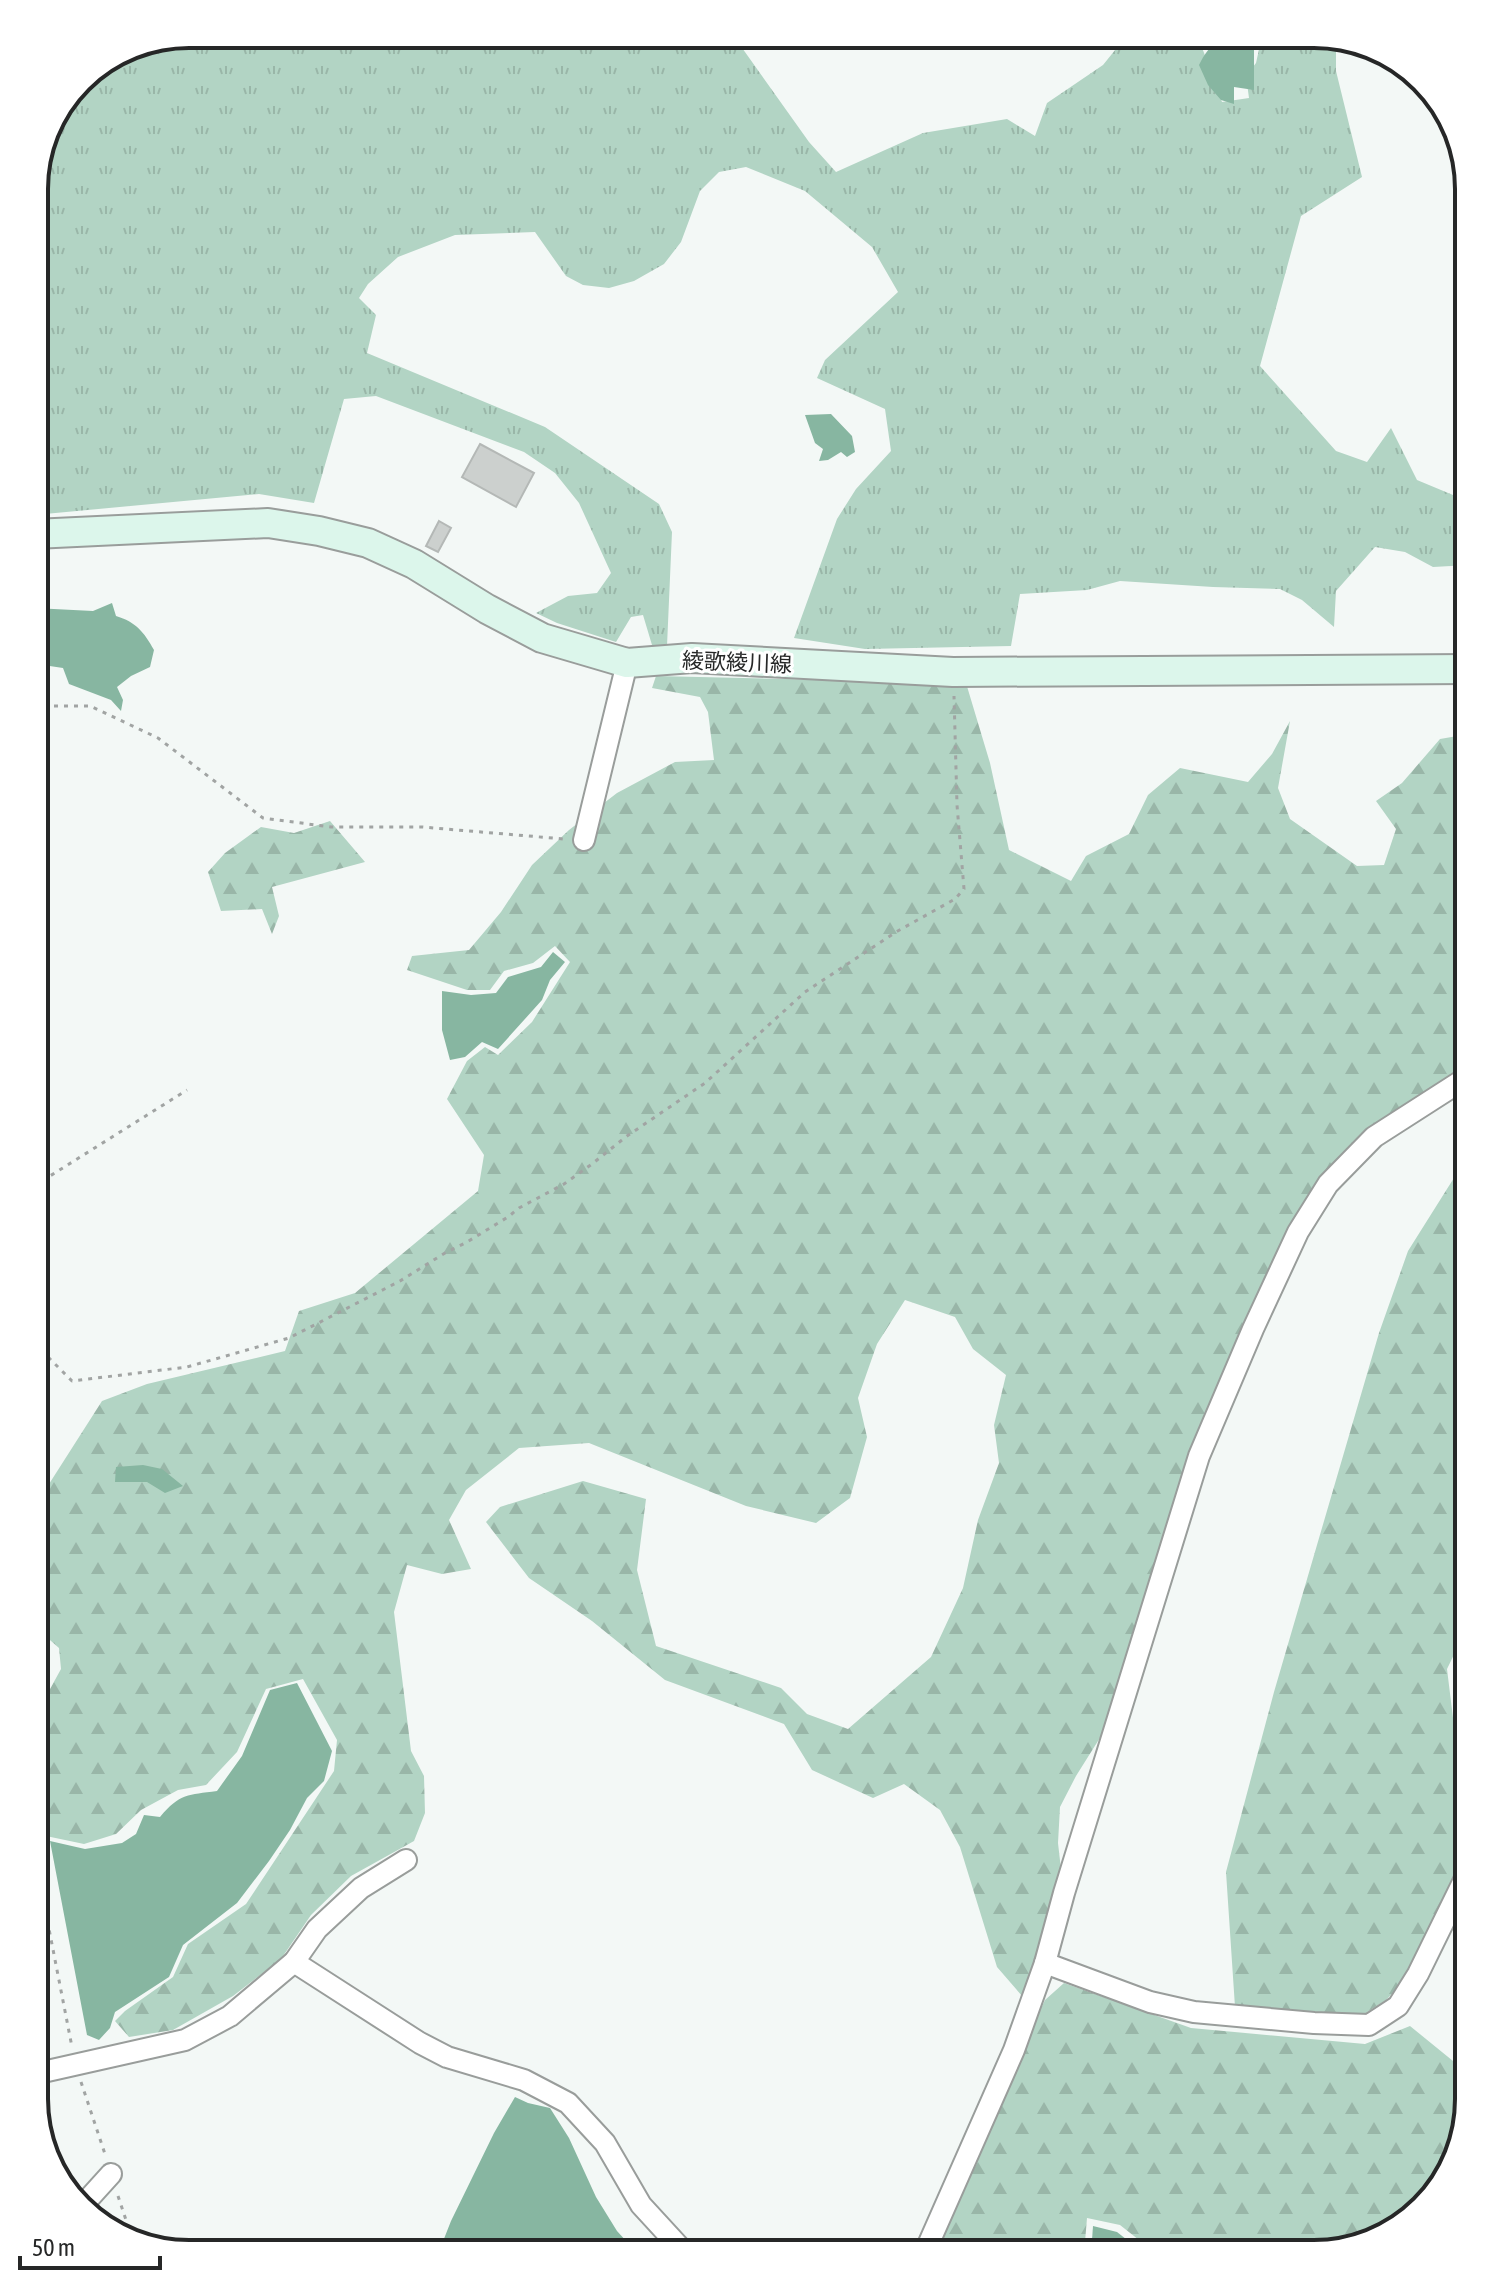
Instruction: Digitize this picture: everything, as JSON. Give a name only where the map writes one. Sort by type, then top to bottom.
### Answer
[{"type":"main road","name":"綾歌綾川線","points":[[48,533],[268,523],[319,531],[368,543],[414,564],[487,609],[542,638],[627,663],[692,658],[953,672],[1455,669]]},
{"type":"street","points":[[584,840],[627,663]]},
{"type":"street","points":[[930,2240],[1014,2050],[1045,1963],[1199,1456],[1253,1329],[1298,1232],[1328,1184],[1374,1137],[1455,1085]]},
{"type":"street","points":[[48,2071],[185,2040],[230,2016],[294,1962],[317,1929],[361,1888],[406,1860]]},
{"type":"street","points":[[1045,1963],[1150,2002],[1194,2012],[1369,2025],[1398,2006],[1418,1974],[1455,1899]]},
{"type":"street","points":[[294,1962],[447,2057],[524,2080],[568,2103],[605,2143],[641,2205],[673,2240]]},
{"type":"street","points":[[89,2199],[111,2174]]},
{"type":"path","points":[[48,1357],[72,1381],[187,1367],[289,1338],[400,1281],[564,1184],[705,1083],[805,992],[896,932],[955,899],[964,889],[957,805],[953,672]]},
{"type":"path","points":[[48,706],[90,706],[158,738],[263,818],[331,827],[422,827],[584,840]]},
{"type":"path","points":[[48,1177],[187,1090]]},
{"type":"path","points":[[48,1923],[76,2064],[128,2226]]},
{"type":"green space","points":[[189,48],[742,48],[809,142],[836,172],[923,133],[1007,119],[1035,136],[1047,103],[1103,65],[1117,48],[1202,48],[1222,102],[1249,98],[1246,76],[1256,63],[1259,48],[1324,48],[1336,50],[1336,71],[1362,177],[1301,216],[1260,366],[1336,451],[1367,462],[1391,428],[1417,480],[1455,494],[1455,566],[1433,567],[1405,552],[1375,547],[1336,591],[1334,627],[1302,600],[1280,589],[1120,581],[1087,590],[1020,594],[1011,646],[865,649],[794,638],[837,519],[856,489],[891,451],[885,409],[817,378],[825,360],[898,292],[872,247],[805,191],[746,167],[719,172],[700,191],[681,242],[664,264],[634,281],[609,288],[583,285],[566,276],[535,232],[455,235],[398,257],[368,284],[359,298],[376,315],[367,353],[545,427],[659,504],[672,532],[667,646],[652,645],[643,615],[631,617],[616,642],[536,613],[568,596],[597,593],[611,573],[579,503],[555,473],[524,452],[376,396],[344,399],[314,503],[259,494],[48,514],[49,170],[59,135],[77,103],[111,72],[143,55]]},
{"type":"green space","points":[[656,676],[966,683],[990,763],[1009,850],[1071,881],[1086,856],[1129,834],[1148,795],[1180,768],[1248,782],[1272,754],[1290,721],[1278,788],[1290,819],[1357,866],[1384,865],[1396,829],[1376,801],[1402,783],[1440,739],[1455,736],[1455,1074],[1365,1134],[1321,1176],[1289,1229],[1167,1536],[1103,1733],[1060,1807],[1058,1843],[1062,1878],[1022,1996],[997,1967],[960,1847],[940,1810],[904,1784],[873,1798],[812,1770],[784,1724],[665,1680],[592,1621],[529,1578],[486,1522],[500,1507],[583,1481],[646,1499],[637,1570],[656,1646],[781,1688],[807,1714],[848,1729],[931,1657],[963,1588],[978,1520],[999,1463],[994,1425],[1006,1375],[973,1349],[955,1317],[905,1300],[877,1344],[858,1398],[867,1437],[850,1498],[816,1523],[746,1506],[589,1443],[519,1448],[466,1490],[449,1520],[471,1569],[442,1574],[407,1565],[394,1612],[411,1751],[424,1776],[425,1813],[414,1841],[351,1876],[311,1915],[281,1959],[233,1996],[173,2030],[129,2037],[115,2021],[173,1977],[188,1944],[246,1904],[334,1771],[337,1740],[303,1679],[266,1689],[237,1752],[206,1785],[178,1790],[141,1810],[116,1834],[84,1844],[48,1836],[48,1693],[61,1669],[59,1648],[48,1638],[48,1486],[102,1401],[147,1384],[285,1351],[299,1311],[355,1293],[478,1191],[484,1155],[447,1099],[467,1061],[485,1047],[498,1055],[532,1022],[570,962],[555,946],[533,963],[504,971],[490,990],[467,990],[407,970],[412,956],[469,950],[501,912],[532,865],[569,830],[617,793],[675,762],[714,760],[708,712],[700,697],[652,688]]},
{"type":"green space","points":[[330,821],[365,862],[272,887],[279,916],[272,934],[262,909],[221,911],[208,872],[225,853],[261,827],[294,833]]},
{"type":"green space","points":[[1455,1176],[1455,1653],[1447,1669],[1455,1734],[1455,1884],[1410,1975],[1386,2000],[1361,2016],[1235,2007],[1226,1872],[1274,1692],[1379,1333],[1408,1251]]},
{"type":"green space","points":[[1064,1983],[1191,2028],[1365,2044],[1410,2026],[1455,2063],[1454,2118],[1444,2153],[1426,2185],[1400,2211],[1368,2229],[1333,2239],[1139,2240],[1120,2225],[1087,2218],[1085,2240],[938,2240],[970,2159],[1045,2000]]},
{"type":"shaded area","points":[[1210,48],[1254,48],[1254,90],[1234,87],[1234,104],[1221,100],[1208,85],[1199,65]]},
{"type":"shaded area","points":[[831,414],[852,436],[855,452],[847,457],[841,452],[828,460],[819,461],[823,449],[815,443],[805,415]]},
{"type":"shaded area","points":[[112,603],[116,616],[139,628],[154,650],[150,667],[117,687],[123,700],[121,711],[111,700],[69,684],[63,668],[48,666],[48,609],[93,611]]},
{"type":"shaded area","points":[[553,952],[565,962],[550,980],[542,1000],[498,1049],[482,1042],[465,1057],[450,1060],[442,1030],[442,991],[471,995],[496,993],[508,977],[541,967]]},
{"type":"shaded area","points":[[143,1465],[162,1469],[183,1486],[165,1493],[147,1482],[115,1482],[116,1467]]},
{"type":"shaded area","points":[[297,1683],[332,1751],[324,1781],[307,1798],[290,1830],[237,1903],[183,1945],[169,1977],[115,2012],[110,2028],[99,2040],[87,2035],[50,1841],[85,1849],[122,1843],[136,1834],[144,1815],[160,1817],[185,1796],[217,1791],[242,1756],[270,1690]]},
{"type":"shaded area","points":[[515,2097],[550,2108],[569,2138],[596,2197],[625,2240],[444,2240],[494,2133]]},
{"type":"shaded area","points":[[1093,2226],[1117,2232],[1127,2240],[1092,2240]]},
{"type":"building","points":[[480,444],[534,473],[516,507],[462,477]]},
{"type":"building","points":[[439,521],[451,528],[438,552],[426,546]]}]
